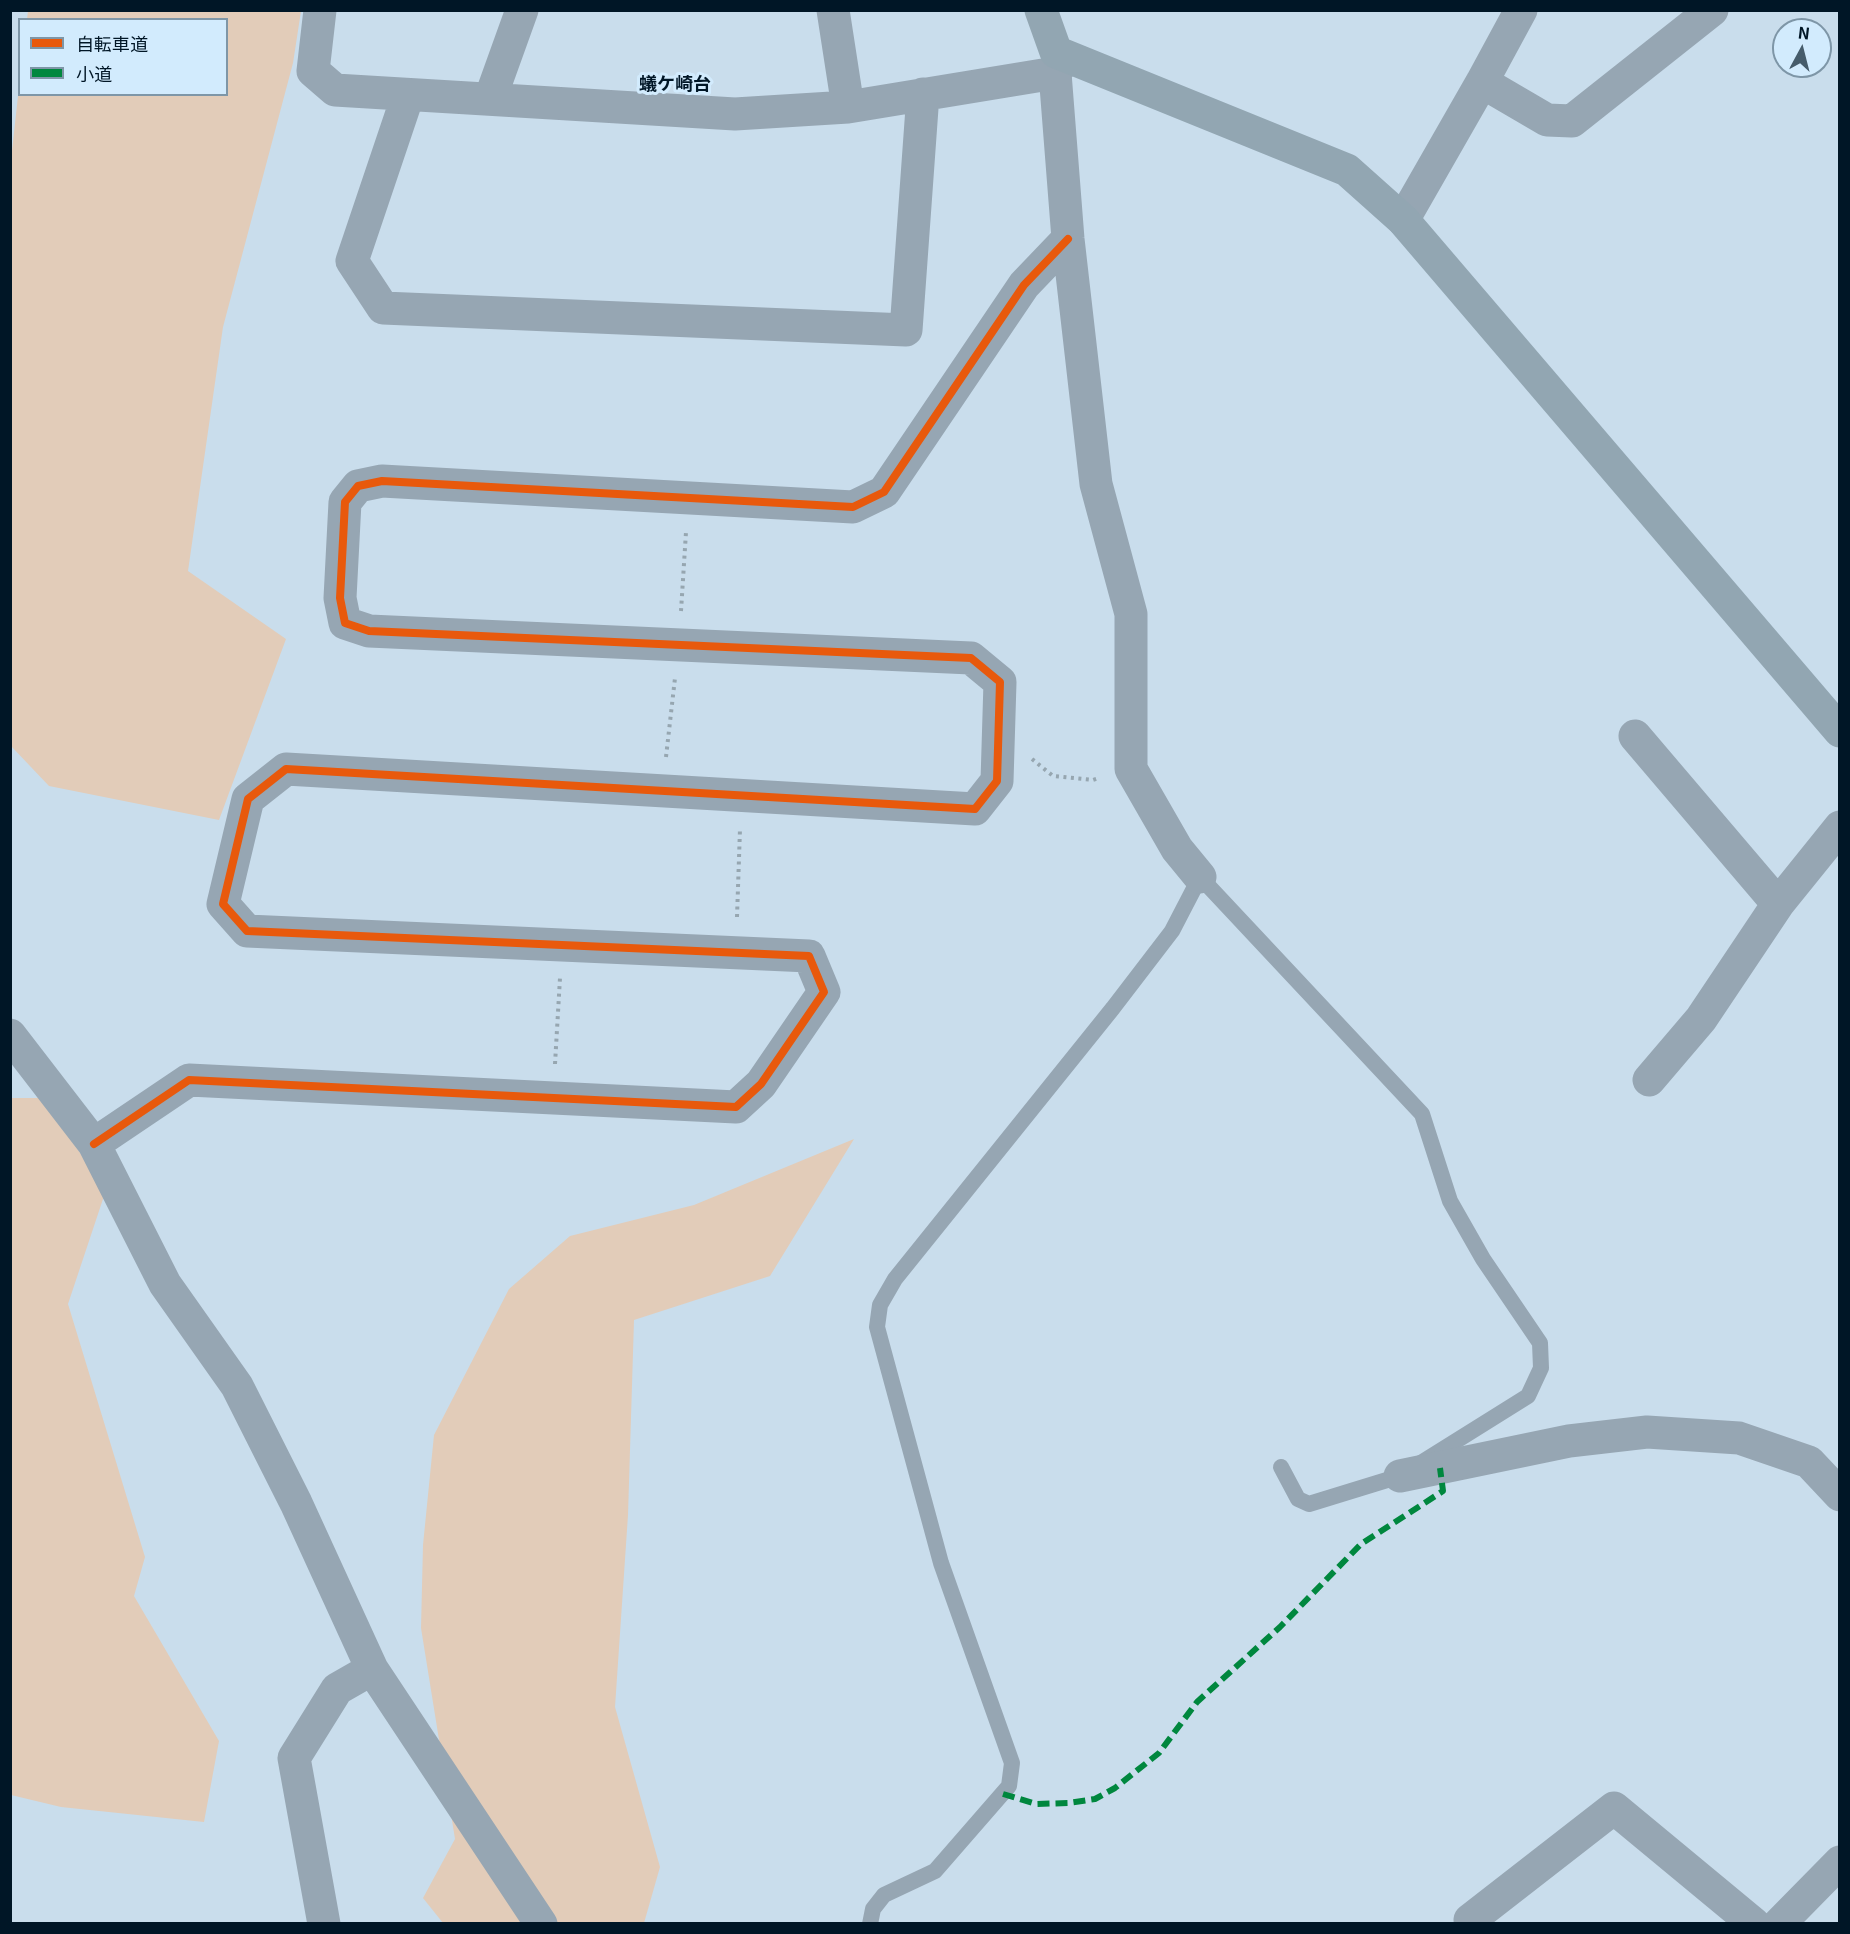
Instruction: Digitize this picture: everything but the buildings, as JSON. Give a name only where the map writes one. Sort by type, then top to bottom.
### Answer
[{"type":"street","points":[[320,10],[313,71],[335,90],[735,114],[848,107],[923,94],[1060,65],[1347,170],[1403,220],[1839,731]]},
{"type":"street","points":[[490,99],[522,10]]},
{"type":"street","points":[[832,10],[848,107]]},
{"type":"street","points":[[1041,10],[1060,65],[1068,239],[1096,484],[1131,614],[1131,769],[1177,849],[1200,877]]},
{"type":"street","points":[[1403,220],[1521,10]]},
{"type":"street","points":[[1482,82],[1547,120],[1572,121],[1712,10]]},
{"type":"street","points":[[408,95],[352,261],[383,308],[906,330],[923,94]]},
{"type":"street","points":[[94,1144],[189,1080],[736,1107],[761,1084],[824,992],[809,956],[247,931],[223,904],[248,800],[286,769],[975,809],[997,781],[1000,682],[970,658],[369,631],[345,623],[340,598],[345,502],[358,486],[382,481],[853,507],[884,492],[1024,285],[1068,239]]},
{"type":"street","points":[[1635,736],[1778,904]]},
{"type":"street","points":[[1649,1080],[1701,1019],[1778,904],[1839,827]]},
{"type":"street","points":[[10,1035],[94,1144],[165,1284],[237,1386],[296,1503],[372,1669],[541,1923]]},
{"type":"street","points":[[1400,1476],[1569,1441],[1647,1432],[1739,1438],[1809,1462],[1839,1495]]},
{"type":"street","points":[[324,1923],[294,1758],[336,1689],[372,1669]]},
{"type":"street","points":[[1470,1920],[1614,1808],[1754,1923]]},
{"type":"street","points":[[1779,1923],[1839,1862]]},
{"type":"lane","points":[[870,1923],[873,1909],[884,1895],[935,1871],[1009,1786],[1012,1763],[940,1563],[878,1327],[880,1305],[895,1280],[1172,931],[1200,877],[1422,1114],[1450,1201],[1483,1259],[1540,1343],[1541,1368],[1528,1396],[1400,1476],[1309,1504],[1298,1499],[1281,1467]]},
{"type":"path","points":[[1031,757],[1053,776],[1093,780]]},
{"type":"path","points":[[735,953],[741,795]]},
{"type":"path","points":[[554,1098],[561,945]]},
{"type":"shaded area","points":[[28,11],[301,11],[293,63],[223,327],[188,571],[286,639],[219,820],[49,786],[11,746],[10,169],[18,96],[228,96],[228,18],[27,18]]},
{"type":"shaded area","points":[[11,1098],[46,1098],[105,1193],[68,1304],[145,1557],[134,1596],[219,1741],[204,1822],[61,1807],[11,1795]]},
{"type":"shaded area","points":[[854,1139],[770,1276],[634,1320],[628,1515],[615,1707],[660,1867],[644,1923],[443,1923],[423,1898],[455,1839],[421,1628],[423,1545],[434,1435],[509,1289],[570,1236],[694,1205]]},
{"type":"marked path","points":[[1003,1794],[1036,1804],[1068,1803],[1095,1799],[1115,1788],[1159,1753],[1197,1702],[1280,1627],[1361,1544],[1443,1491],[1440,1468]]},
{"type":"cycle path","points":[[94,1144],[189,1080],[736,1107],[761,1084],[824,992],[809,956],[247,931],[223,904],[248,799],[286,769],[975,809],[997,781],[1000,682],[971,658],[369,631],[345,623],[340,598],[345,502],[358,486],[382,481],[853,507],[884,492],[1024,285],[1068,239]]},
{"type":"district","name":"蟻ケ崎台","points":[[675,83]]}]
